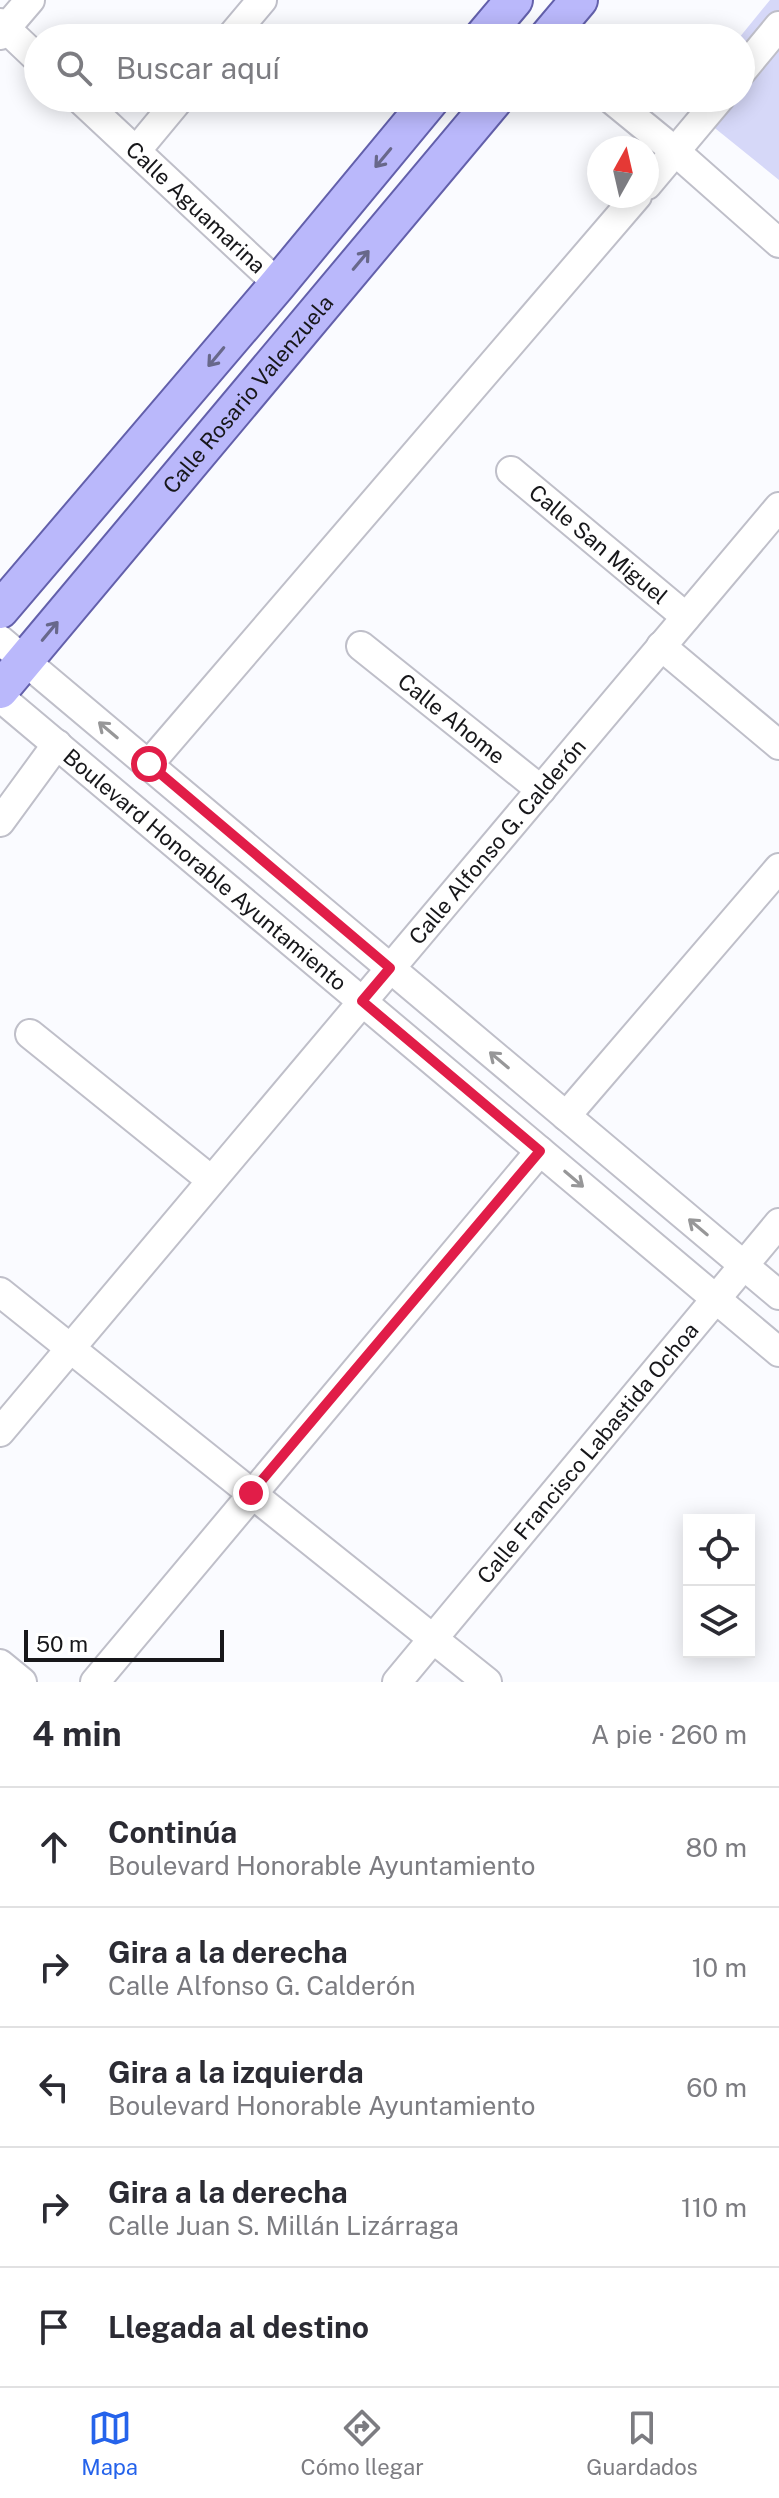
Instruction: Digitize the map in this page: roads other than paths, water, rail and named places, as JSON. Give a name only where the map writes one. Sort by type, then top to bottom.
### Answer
[{"type":"main road","points":[[494,24],[514,0]]},
{"type":"main road","points":[[559,24],[579,0]]},
{"type":"main road","points":[[0,610],[420,112]]},
{"type":"main road","name":"Calle Rosario Valenzuela","points":[[0,690],[13,650],[484,112]]},
{"type":"street","points":[[24,47],[2,29],[30,0]]},
{"type":"street","points":[[242,24],[262,0]]},
{"type":"street","points":[[755,55],[779,26]]},
{"type":"street","name":"Calle Aguamarina","points":[[94,112],[278,284]]},
{"type":"street","points":[[136,151],[168,112]]},
{"type":"street","points":[[627,112],[779,243]]},
{"type":"street","points":[[659,171],[709,112]]},
{"type":"street","points":[[149,764],[627,208]]},
{"type":"street","name":"Calle San Miguel","points":[[511,471],[686,617]]},
{"type":"street","name":"Calle Alfonso G. Calderón","points":[[0,1432],[779,507]]},
{"type":"street","name":"Calle Ahome","points":[[361,646],[541,790]]},
{"type":"street","points":[[661,646],[779,745]]},
{"type":"street","name":"Boulevard Honorable Ayuntamiento","points":[[13,650],[779,1295]]},
{"type":"street","name":"Boulevard Honorable Ayuntamiento","points":[[0,697],[779,1352]]},
{"type":"street","points":[[0,822],[57,744]]},
{"type":"street","points":[[566,1116],[779,868]]},
{"type":"street","points":[[30,1034],[211,1180]]},
{"type":"street","points":[[95,1682],[540,1151]]},
{"type":"street","name":"Calle Francisco Labastida Ochoa","points":[[397,1682],[779,1223]]},
{"type":"street","points":[[0,1292],[487,1682]]},
{"type":"street","points":[[0,1664],[22,1682]]}]
